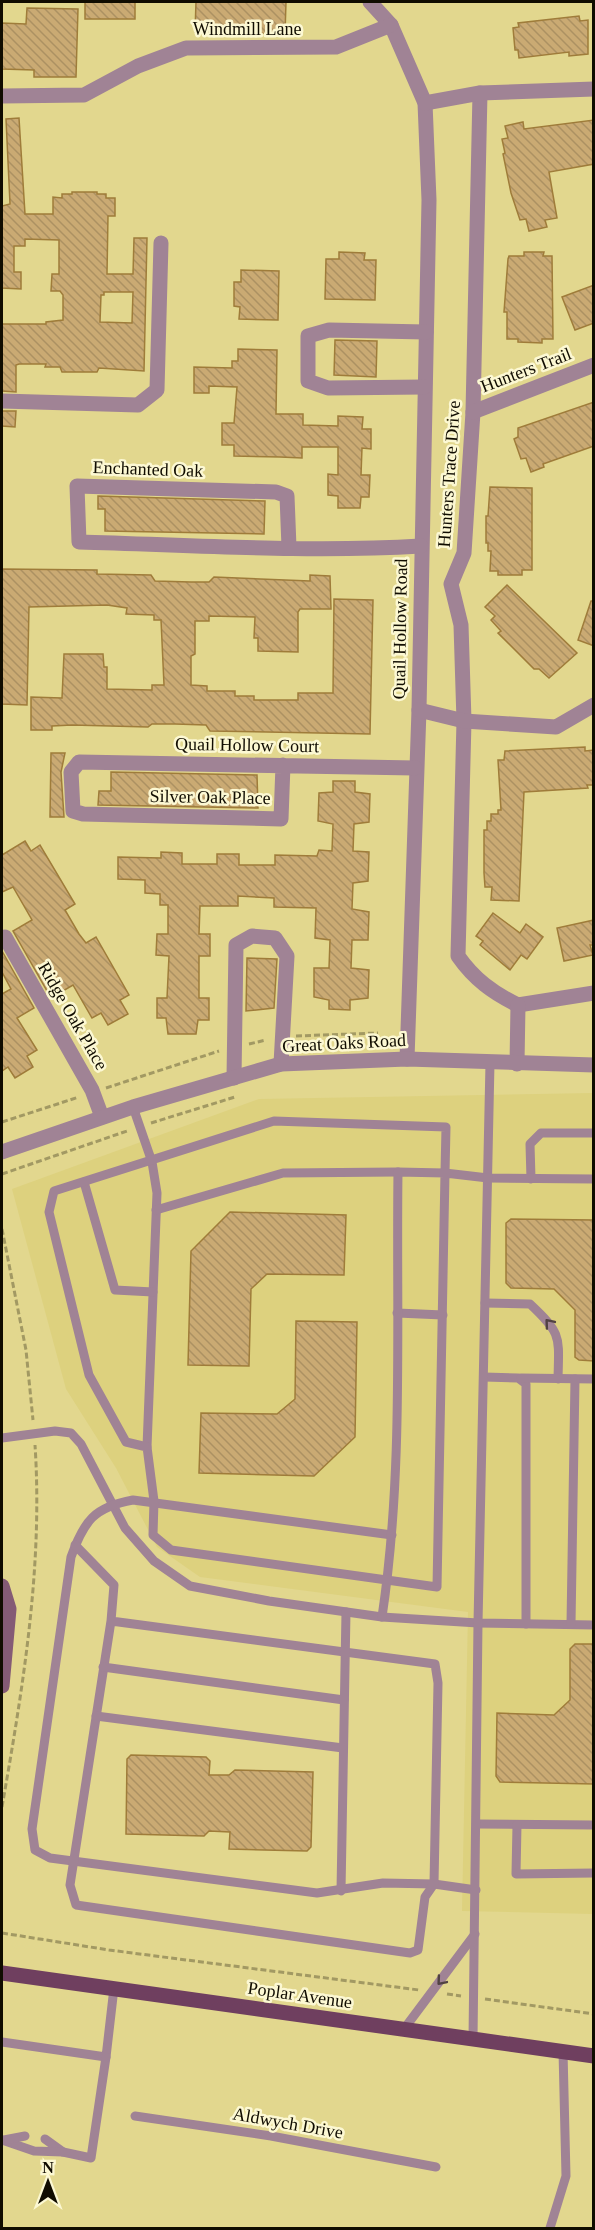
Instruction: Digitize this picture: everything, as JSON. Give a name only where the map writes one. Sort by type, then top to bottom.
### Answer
[{"type":"main road","points":[[2,1586],[9,1609],[2,1686]]},
{"type":"main road","name":"Poplar Avenue","points":[[2,1972],[594,2056]]},
{"type":"street","points":[[370,2],[391,25],[425,103],[480,93],[594,89]]},
{"type":"street","name":"Windmill Lane","points":[[2,96],[84,95],[138,66],[186,48],[336,47],[391,25]]},
{"type":"street","name":"Hunters Trace Drive","points":[[480,93],[474,412],[464,553],[451,584],[461,626],[464,721],[458,956],[470,973],[495,993],[518,1005]]},
{"type":"street","name":"Quail Hollow Road","points":[[407,1059],[415,768],[419,710],[429,200],[425,103]]},
{"type":"street","points":[[2,401],[138,405],[157,390],[161,243]]},
{"type":"street","points":[[424,387],[328,388],[308,381],[308,336],[329,330],[426,332]]},
{"type":"street","name":"Hunters Trail","points":[[474,412],[594,365]]},
{"type":"street","name":"Enchanted Oak","points":[[289,547],[287,495],[276,492],[77,486],[79,543],[289,547],[380,548],[421,546]]},
{"type":"street","points":[[419,710],[464,721],[556,727],[594,705]]},
{"type":"street","name":"Quail Hollow Court","points":[[83,814],[73,811],[71,772],[79,762],[415,768]]},
{"type":"street","name":"Silver Oak Place","points":[[83,814],[281,819],[284,765]]},
{"type":"street","points":[[234,1078],[236,945],[252,936],[275,938],[287,956],[281,1064]]},
{"type":"street","name":"Ridge Oak Place","points":[[5,937],[93,1092],[102,1117]]},
{"type":"street","points":[[517,1064],[518,1005],[594,993]]},
{"type":"street","name":"Great Oaks Road","points":[[2,1152],[133,1107],[281,1064],[407,1059],[594,1065]]},
{"type":"lane","points":[[474,2038],[478,1623],[490,1063]]},
{"type":"lane","points":[[133,1107],[152,1162],[157,1193],[147,1447],[154,1501],[153,1535],[171,1550],[387,1582],[437,1587],[446,1127],[274,1121],[152,1162],[54,1191],[49,1212],[89,1375],[126,1442],[147,1447]]},
{"type":"lane","points":[[531,1179],[530,1144],[541,1133],[594,1133]]},
{"type":"lane","points":[[156,1210],[283,1173],[398,1172],[445,1173],[488,1178],[594,1179]]},
{"type":"lane","points":[[382,1617],[395,1503],[398,1172]]},
{"type":"lane","points":[[84,1182],[115,1290],[153,1292]]},
{"type":"lane","points":[[485,1303],[530,1304],[554,1326],[559,1340],[558,1378]]},
{"type":"lane","points":[[396,1313],[442,1315]]},
{"type":"lane","points":[[484,1377],[594,1379]]},
{"type":"lane","points":[[521,1378],[526,1384],[525,1624]]},
{"type":"lane","points":[[571,1624],[574,1378]]},
{"type":"lane","points":[[2,1438],[71,1432],[81,1444],[125,1528],[154,1561],[190,1586],[382,1617],[478,1623],[594,1624]]},
{"type":"lane","points":[[392,1535],[154,1501],[133,1500],[111,1504],[82,1527],[71,1557],[32,1830],[35,1850],[50,1858],[74,1862],[317,1893],[383,1883],[434,1884],[476,1890]]},
{"type":"lane","points":[[75,1545],[114,1585],[111,1621],[70,1886],[76,1905],[410,1953],[418,1950],[425,1897],[434,1884],[438,1683],[435,1664],[111,1621]]},
{"type":"lane","points":[[341,1891],[346,1612]]},
{"type":"lane","points":[[103,1667],[344,1700]]},
{"type":"lane","points":[[96,1716],[343,1748]]},
{"type":"lane","points":[[477,1824],[594,1825]]},
{"type":"lane","points":[[517,1825],[516,1874],[594,1873]]},
{"type":"lane","points":[[404,2029],[475,1934]]},
{"type":"lane","points":[[2,2140],[34,2151],[63,2152],[91,2158],[114,1988]]},
{"type":"lane","points":[[2,2042],[106,2057]]},
{"type":"lane","points":[[550,2229],[566,2175],[563,2051]]},
{"type":"lane","name":"Aldwych Drive","points":[[135,2116],[271,2136],[436,2167]]},
{"type":"lane","points":[[2,2140],[25,2136]]},
{"type":"lane","points":[[45,2139],[63,2152]]},
{"type":"path","points":[[2,1122],[234,1047],[283,1038],[378,1033]]},
{"type":"path","points":[[2,1174],[140,1126],[235,1097]]},
{"type":"path","points":[[2,1230],[26,1350],[34,1434],[37,1531],[31,1624],[2,1807]]},
{"type":"path","points":[[2,1933],[594,2014]]},
{"type":"shaded area","points":[[593,1093],[593,1914],[462,1911],[468,1612],[200,1577],[157,1547],[116,1468],[66,1389],[12,1189],[259,1099]]},
{"type":"building","points":[[85,2],[135,2],[135,19],[85,19]]},
{"type":"building","points":[[196,2],[286,2],[285,34],[195,32]]},
{"type":"building","points":[[27,8],[78,9],[76,77],[34,77],[34,70],[2,69],[2,23],[26,24]]},
{"type":"building","points":[[579,16],[580,21],[588,20],[588,54],[569,56],[569,52],[519,58],[518,50],[515,50],[513,28],[519,27],[518,23]]},
{"type":"building","points":[[19,118],[25,214],[53,214],[53,197],[62,198],[62,194],[72,194],[72,192],[97,192],[97,194],[106,194],[106,198],[115,198],[115,216],[108,216],[107,274],[133,274],[134,238],[147,238],[144,371],[99,368],[97,372],[62,372],[60,367],[45,367],[46,364],[19,364],[16,365],[16,392],[2,391],[2,324],[46,324],[46,322],[63,320],[63,295],[60,291],[51,291],[52,274],[59,274],[59,240],[25,239],[25,246],[14,246],[14,272],[21,272],[21,289],[2,288],[2,206],[10,204],[6,119]],"holes":[[[104,292],[133,292],[132,323],[100,322],[101,295],[104,295]]]},
{"type":"building","points":[[594,120],[594,164],[549,172],[557,218],[545,220],[547,227],[529,231],[526,219],[520,220],[511,193],[503,154],[505,153],[502,139],[508,138],[505,126],[523,122],[524,129]]},
{"type":"building","points":[[339,252],[365,253],[364,260],[376,260],[375,300],[325,299],[326,259],[339,259]]},
{"type":"building","points":[[524,252],[544,252],[543,256],[552,256],[553,339],[542,339],[542,343],[507,339],[507,312],[504,312],[508,259],[509,256],[524,256]]},
{"type":"building","points":[[241,270],[279,271],[278,320],[239,319],[240,307],[234,306],[234,282],[241,282]]},
{"type":"building","points":[[594,285],[594,323],[575,330],[562,297]]},
{"type":"building","points":[[335,340],[377,341],[376,377],[334,375]]},
{"type":"building","points":[[238,349],[277,350],[276,414],[303,414],[303,425],[338,426],[338,416],[363,417],[362,429],[371,429],[371,449],[362,448],[361,475],[370,475],[369,497],[361,497],[360,508],[338,508],[338,496],[328,495],[328,474],[338,475],[338,447],[302,447],[302,458],[234,456],[234,445],[222,445],[222,423],[234,423],[237,387],[209,386],[209,393],[194,393],[194,367],[232,368],[232,361],[238,361]]},
{"type":"building","points":[[594,402],[594,446],[543,464],[544,467],[531,472],[526,458],[521,459],[514,439],[518,437],[518,428]]},
{"type":"building","points":[[2,411],[16,411],[15,427],[2,426]]},
{"type":"building","points":[[490,487],[532,488],[532,570],[522,570],[522,575],[498,575],[498,571],[490,571],[491,551],[488,551],[488,543],[486,543],[486,516],[488,516]]},
{"type":"building","points":[[98,496],[265,501],[264,534],[105,531],[105,509],[98,509]]},
{"type":"building","points":[[2,569],[97,570],[97,574],[151,575],[155,581],[191,582],[209,582],[214,577],[310,581],[310,575],[330,576],[331,609],[300,609],[298,612],[298,652],[258,651],[258,638],[254,638],[255,617],[209,616],[209,621],[195,621],[195,654],[191,656],[191,685],[207,686],[207,691],[235,691],[235,696],[254,696],[254,700],[298,700],[298,693],[333,693],[334,599],[373,600],[370,734],[210,731],[206,725],[175,724],[152,724],[148,727],[72,725],[52,726],[52,730],[31,730],[31,697],[62,698],[64,654],[103,654],[104,667],[107,667],[107,689],[152,690],[152,685],[164,685],[161,620],[154,620],[154,615],[126,614],[127,608],[107,605],[29,607],[27,705],[2,704]]},
{"type":"building","points":[[507,585],[577,653],[549,678],[539,669],[534,669],[498,633],[501,631],[491,620],[495,616],[485,607]]},
{"type":"building","points":[[591,601],[594,601],[594,646],[578,640]]},
{"type":"building","points":[[585,747],[585,751],[594,750],[594,785],[587,785],[588,788],[524,792],[519,901],[491,900],[492,887],[485,887],[484,830],[487,830],[487,821],[491,821],[491,814],[498,814],[498,810],[501,810],[498,760],[504,760],[505,751]]},
{"type":"building","points":[[51,753],[65,753],[61,772],[64,817],[50,817]]},
{"type":"building","points":[[111,772],[257,775],[258,808],[98,805],[99,791],[111,791]]},
{"type":"building","points":[[333,781],[355,781],[355,792],[370,794],[369,822],[354,824],[353,851],[369,852],[368,881],[353,883],[352,909],[369,912],[368,940],[352,940],[351,968],[369,970],[368,998],[350,1000],[350,1010],[329,1009],[329,1000],[314,997],[314,968],[329,968],[330,940],[315,938],[316,908],[274,907],[274,898],[238,896],[238,906],[200,906],[199,934],[210,934],[210,956],[199,956],[199,998],[209,998],[209,1020],[198,1020],[196,1034],[168,1034],[166,1018],[157,1018],[157,998],[167,998],[169,956],[156,955],[157,934],[168,934],[168,905],[160,905],[160,894],[145,893],[145,880],[118,879],[118,857],[161,858],[161,852],[182,853],[182,864],[217,864],[217,854],[239,854],[239,865],[275,865],[275,855],[317,856],[319,850],[332,851],[333,824],[318,821],[319,793],[333,792]]},
{"type":"building","points":[[25,841],[31,851],[40,845],[75,904],[65,910],[79,934],[86,943],[96,937],[129,995],[120,1000],[128,1014],[108,1025],[101,1013],[92,1018],[73,985],[51,998],[13,931],[32,920],[13,887],[2,892],[2,855]]},
{"type":"building","points":[[493,913],[520,933],[526,924],[543,937],[527,959],[521,955],[510,970],[480,945],[483,941],[476,936]]},
{"type":"building","points":[[594,920],[594,945],[590,945],[593,955],[564,961],[557,928]]},
{"type":"building","points":[[2,951],[34,1008],[17,1018],[37,1050],[27,1056],[33,1067],[15,1078],[8,1067],[2,1071],[2,994],[11,989],[2,972]]},
{"type":"building","points":[[247,958],[277,959],[274,1008],[246,1011]]},
{"type":"building","points":[[230,1212],[346,1215],[344,1275],[267,1274],[251,1289],[249,1366],[188,1365],[191,1251]]},
{"type":"building","points":[[511,1219],[594,1220],[594,1361],[579,1360],[575,1357],[575,1310],[554,1289],[511,1288],[506,1283],[506,1223]]},
{"type":"building","points":[[296,1321],[357,1322],[355,1437],[314,1476],[199,1473],[201,1413],[277,1414],[295,1399]]},
{"type":"building","points":[[575,1644],[594,1644],[594,1784],[500,1782],[496,1776],[497,1713],[554,1715],[570,1700],[570,1649]]},
{"type":"building","points":[[131,1755],[206,1757],[210,1761],[209,1775],[229,1775],[235,1770],[313,1772],[311,1847],[307,1851],[229,1849],[230,1832],[209,1831],[204,1836],[126,1834],[127,1759]]}]
